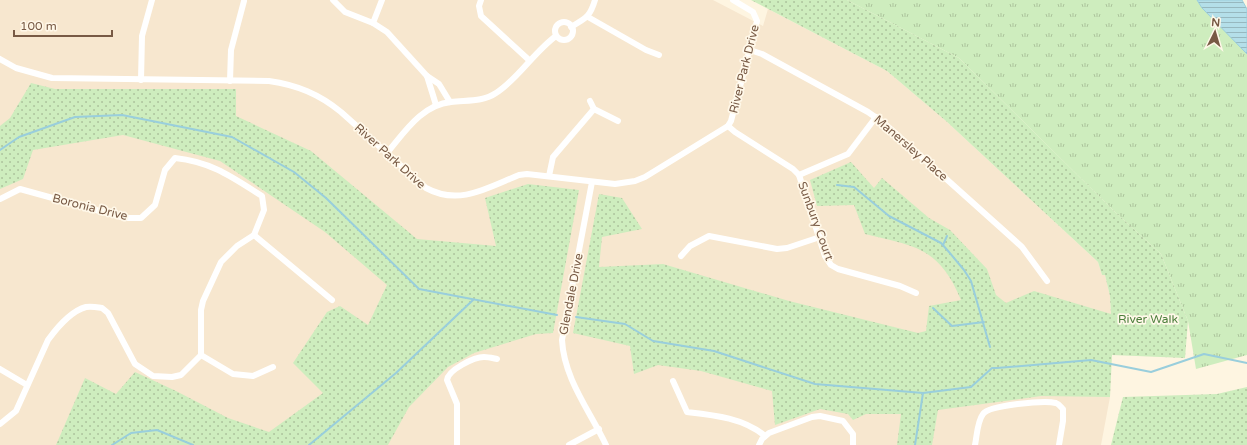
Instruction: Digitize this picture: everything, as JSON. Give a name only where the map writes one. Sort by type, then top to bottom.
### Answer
[{"type":"street","points":[[141,80],[142,36],[152,0]]},
{"type":"street","points":[[333,0],[345,12],[373,24],[387,32],[427,76],[439,84],[450,102]]},
{"type":"street","points":[[373,24],[382,0]]},
{"type":"street","points":[[481,0],[479,6],[481,16],[530,60]]},
{"type":"street","points":[[571,27],[588,17],[595,0]]},
{"type":"street","name":"River Park Drive","points":[[0,59],[16,68],[52,78],[283,83],[314,94],[341,112],[386,154],[426,188],[436,194],[448,197],[471,194],[519,175],[548,176],[615,184],[635,181],[728,126],[733,115],[756,25],[755,16],[749,9],[733,0]]},
{"type":"street","points":[[230,81],[231,50],[244,1]]},
{"type":"street","points":[[588,17],[646,50],[659,55]]},
{"type":"street","points":[[560,23],[568,23],[571,27],[572,34],[570,38],[562,40],[556,36],[555,29],[560,23]]},
{"type":"street","points":[[386,154],[419,117],[436,105],[450,102],[483,99],[496,93],[556,36]]},
{"type":"street","name":"Manersley Place","points":[[750,50],[762,54],[876,117],[1022,247],[1047,281]]},
{"type":"street","points":[[427,76],[436,105]]},
{"type":"street","points":[[590,101],[594,109],[618,121]]},
{"type":"street","points":[[548,176],[553,157],[594,109]]},
{"type":"street","points":[[799,175],[848,154],[876,117]]},
{"type":"street","name":"Sunbury Court","points":[[728,126],[786,164],[799,175],[825,256],[833,267],[900,286],[916,293]]},
{"type":"street","name":"Boronia Drive","points":[[0,199],[20,189],[125,218],[142,218],[155,205],[165,170],[174,158],[190,160],[218,168],[262,196],[264,210],[254,235]]},
{"type":"street","name":"Glendale Drive","points":[[592,182],[562,340],[567,369],[606,445]]},
{"type":"street","points":[[0,424],[16,411],[48,340],[54,331],[75,313],[87,307],[102,308],[108,313],[135,364],[153,376],[172,377],[181,375],[201,355],[201,310],[203,301],[216,271],[221,262],[237,246],[254,235],[332,300]]},
{"type":"street","points":[[681,256],[690,246],[709,236],[777,249],[787,248],[820,237]]},
{"type":"street","points":[[201,355],[233,374],[254,376],[273,367]]},
{"type":"street","points":[[457,445],[457,404],[447,377],[454,370],[477,358],[483,357],[497,359]]},
{"type":"street","points":[[0,369],[27,385]]},
{"type":"street","points":[[673,381],[687,412],[721,417],[740,422],[753,427],[765,436]]},
{"type":"street","points":[[975,445],[981,418],[986,411],[1011,405],[1049,402],[1060,405],[1064,414],[1059,445]]},
{"type":"street","points":[[760,445],[765,436],[774,431],[820,416],[843,420],[853,434],[853,445]]},
{"type":"street","points":[[569,445],[599,429]]},
{"type":"shaded area","points":[[0,0],[713,0],[763,26],[768,9],[887,71],[946,121],[1098,262],[1102,275],[1105,275],[1110,296],[1111,314],[1110,397],[1101,445],[0,445]]},
{"type":"green space","name":"River Walk","points":[[751,0],[847,0],[959,58],[1114,211],[1161,254],[1188,321],[1185,358],[1112,355],[1110,397],[1041,396],[938,410],[932,445],[897,445],[901,414],[866,414],[853,420],[848,414],[820,409],[775,425],[772,391],[701,371],[658,365],[634,374],[630,346],[573,333],[599,194],[622,198],[642,229],[602,237],[599,267],[663,264],[789,301],[918,333],[926,331],[929,306],[961,300],[953,282],[944,269],[934,259],[912,246],[865,234],[854,205],[817,206],[810,180],[851,162],[874,188],[882,178],[929,218],[950,230],[987,269],[996,295],[1006,303],[1034,291],[1111,314],[1110,296],[1105,275],[1102,275],[1098,262],[946,121],[887,71]]},
{"type":"green space","points":[[847,0],[1198,0],[1247,45],[1247,355],[1196,369],[1188,321],[1161,254],[1114,211],[959,58]]},
{"type":"green space","points":[[31,83],[55,89],[236,89],[236,116],[311,151],[417,239],[496,246],[485,198],[528,184],[579,190],[553,333],[536,334],[474,353],[448,367],[409,407],[388,445],[56,445],[85,378],[116,394],[135,372],[228,418],[269,432],[323,393],[293,363],[327,312],[340,306],[368,325],[387,285],[325,232],[220,161],[123,135],[33,150],[23,179],[0,189],[0,126],[10,118]]},
{"type":"green space","points":[[1247,387],[1247,445],[1111,445],[1123,397],[1217,394]]},
{"type":"water","points":[[1197,0],[1242,0],[1247,9],[1247,54],[1202,8]]},
{"type":"waterway","points":[[0,150],[19,137],[75,117],[122,115],[232,137],[294,172],[326,198],[419,289],[557,315]]},
{"type":"waterway","points":[[837,185],[854,187],[889,216],[941,243],[964,270],[971,281],[990,347]]},
{"type":"waterway","points":[[943,245],[947,236]]},
{"type":"waterway","points":[[309,445],[396,373],[473,300]]},
{"type":"waterway","points":[[933,308],[952,326],[984,322]]},
{"type":"waterway","points":[[576,317],[625,324],[653,341],[714,351],[815,384],[923,393],[971,387],[992,368],[1091,360],[1151,372],[1204,354],[1247,363]]},
{"type":"waterway","points":[[915,445],[923,393]]},
{"type":"waterway","points":[[112,445],[131,433],[157,430],[193,445]]}]
